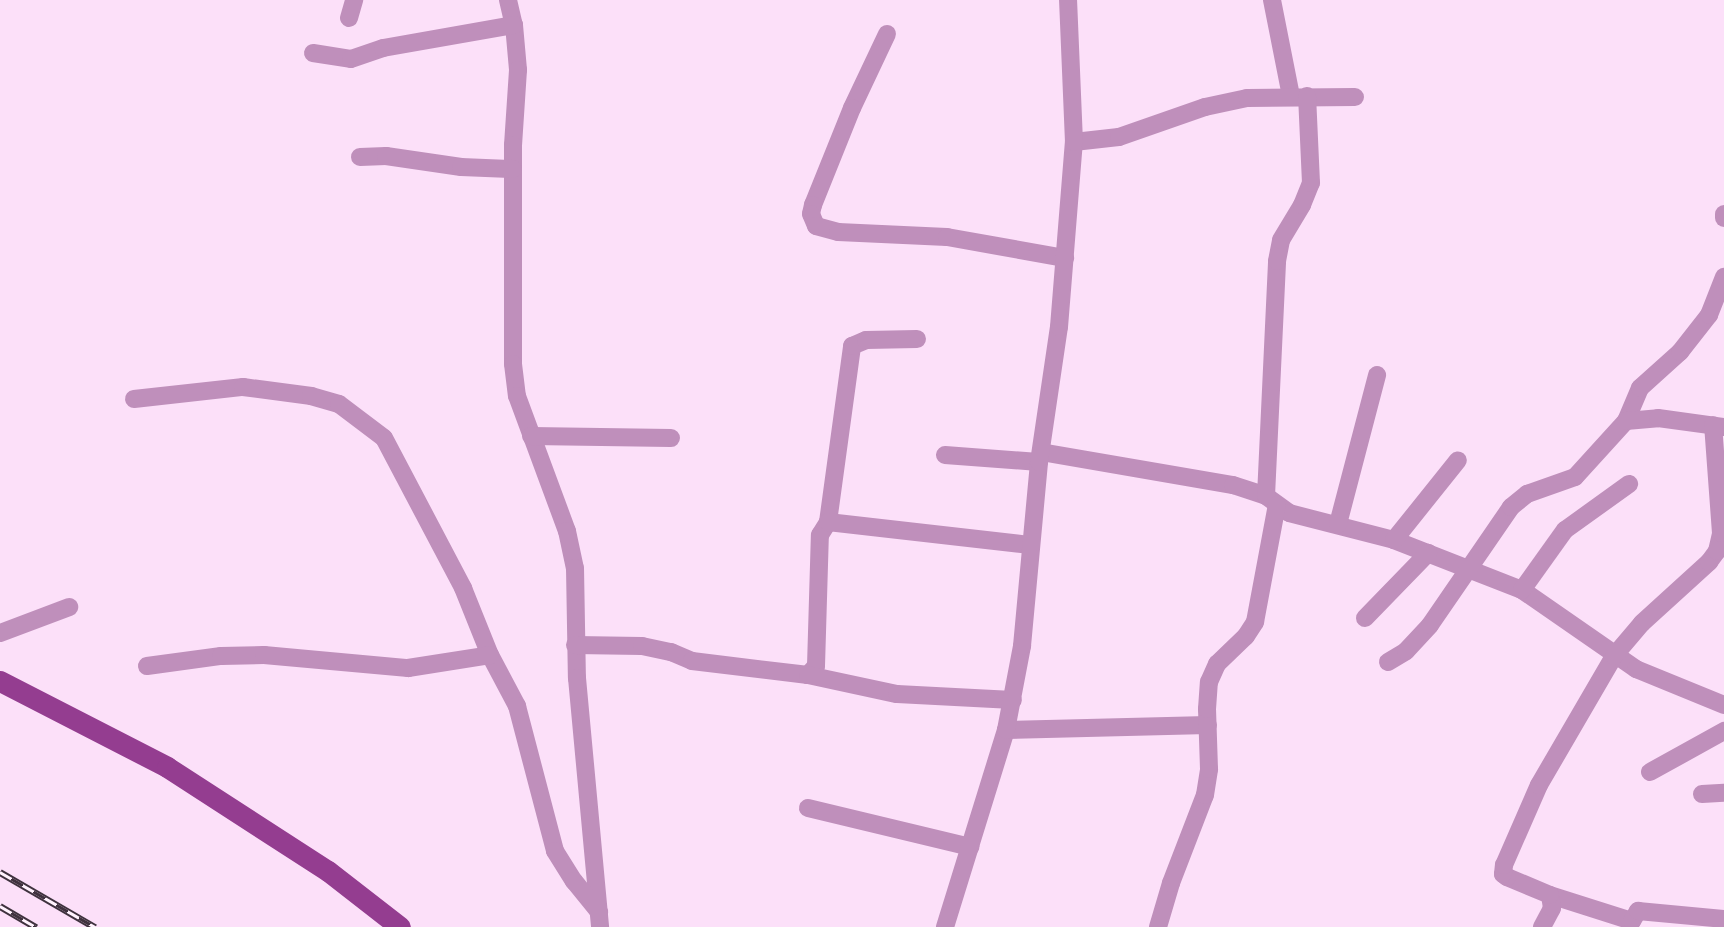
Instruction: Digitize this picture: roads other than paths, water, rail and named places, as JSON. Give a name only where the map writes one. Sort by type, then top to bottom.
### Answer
[{"type":"main road","points":[[0,681],[167,767],[328,871],[400,927]]},
{"type":"street","points":[[508,0],[514,25],[518,70],[513,169],[513,364],[517,396],[570,544],[578,606],[575,645],[600,920]]},
{"type":"street","points":[[945,927],[1006,730],[1022,646],[1040,457],[1065,258],[1074,142],[1068,0]]},
{"type":"street","points":[[1158,927],[1171,883],[1205,795],[1209,769],[1209,682],[1217,664],[1247,636],[1255,622],[1272,501],[1277,261],[1281,240],[1311,183],[1299,96],[1272,0]]},
{"type":"street","points":[[313,52],[351,59],[383,48],[514,25]]},
{"type":"street","points":[[887,34],[852,108],[813,205],[811,214],[816,226],[838,232],[947,237],[1065,258]]},
{"type":"street","points":[[1074,142],[1129,134],[1205,107],[1247,98],[1355,97]]},
{"type":"street","points":[[360,156],[386,156],[461,167],[513,169]]},
{"type":"street","points":[[1388,662],[1406,651],[1430,625],[1511,507],[1527,494],[1575,477],[1626,422],[1640,388],[1716,315],[1724,277]]},
{"type":"street","points":[[808,675],[816,666],[820,534],[828,522],[852,346],[866,340],[917,339]]},
{"type":"street","points":[[1338,524],[1377,375]]},
{"type":"street","points":[[134,399],[243,387],[311,396],[339,404],[384,438],[420,511],[463,588],[490,655],[523,722],[535,781],[555,850],[600,920]]},
{"type":"street","points":[[1626,422],[1658,418],[1718,426],[1721,533],[1717,551],[1709,562],[1642,623],[1614,656],[1539,785],[1504,865],[1503,874],[1550,895],[1632,921],[1638,911],[1724,919]]},
{"type":"street","points":[[531,436],[671,438]]},
{"type":"street","points":[[945,455],[1040,457],[1233,485],[1272,501],[1289,513],[1394,540],[1522,590],[1614,656],[1662,682],[1724,705]]},
{"type":"street","points":[[1394,540],[1458,460]]},
{"type":"street","points":[[1522,590],[1565,530],[1629,484]]},
{"type":"street","points":[[828,522],[1031,545]]},
{"type":"street","points":[[1365,618],[1428,553]]},
{"type":"street","points":[[0,633],[69,607]]},
{"type":"street","points":[[575,645],[642,646],[671,652],[692,661],[808,675],[897,694],[1013,700]]},
{"type":"street","points":[[146,666],[221,656],[264,655],[408,668],[490,655]]},
{"type":"street","points":[[1006,730],[1208,725]]},
{"type":"street","points":[[1650,772],[1724,731]]},
{"type":"street","points":[[1702,794],[1724,793]]},
{"type":"street","points":[[808,808],[970,847]]},
{"type":"street","points":[[1542,927],[1552,908],[1550,895]]},
{"type":"railway","points":[[0,872],[95,927]]},
{"type":"railway","points":[[0,906],[36,927]]}]
